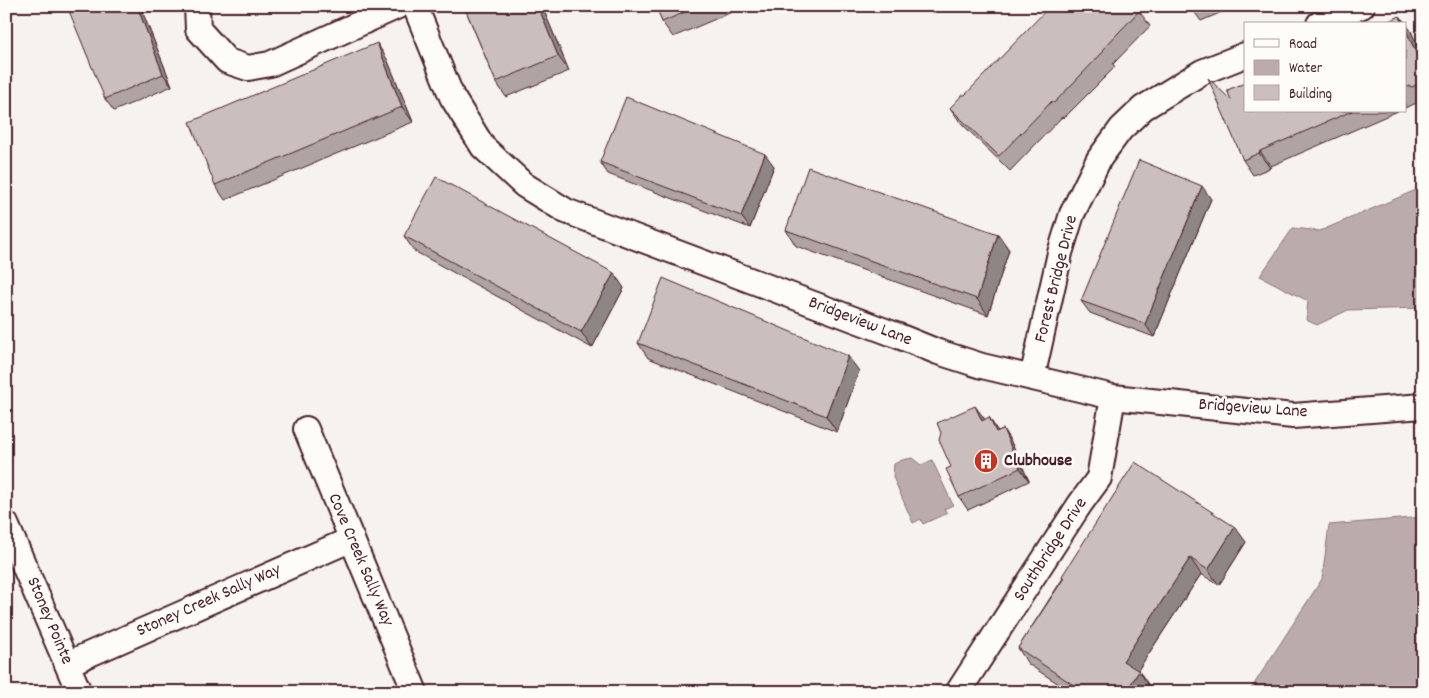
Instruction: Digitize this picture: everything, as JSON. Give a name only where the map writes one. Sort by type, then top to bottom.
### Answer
[{"type":"street","points":[[197,6],[198,29],[227,61],[248,68],[270,64],[398,6]]},
{"type":"street","name":"Bridgeview Lane","points":[[415,6],[452,97],[483,147],[524,184],[566,211],[938,352],[982,366],[1113,397],[1293,416],[1423,406]]},
{"type":"street","points":[[1325,22],[1362,6]]},
{"type":"street","name":"Forest Bridge Drive","points":[[1032,378],[1060,253],[1072,214],[1099,159],[1120,129],[1143,108],[1202,72],[1244,54]]},
{"type":"street","name":"Southbridge Drive","points":[[958,692],[1080,504],[1099,478],[1113,397]]},
{"type":"street","name":"Cove Creek Sally Way","points":[[306,429],[415,692]]},
{"type":"street","name":"Stoney Pointe","points":[[6,524],[79,692]]},
{"type":"street","name":"Stoney Creek Sally Way","points":[[67,664],[352,539]]},
{"type":"water","points":[[1423,187],[1423,308],[1348,310],[1317,325],[1306,320],[1308,301],[1260,276],[1293,228],[1320,231]]},
{"type":"water","points":[[912,458],[921,465],[932,460],[953,505],[944,509],[947,513],[923,524],[921,519],[913,523],[893,477],[894,464]]},
{"type":"water","points":[[1423,517],[1423,692],[1249,692],[1322,579],[1329,525]]},
{"type":"building","points":[[67,6],[137,6],[163,74],[105,99]]},
{"type":"building","points":[[464,6],[538,6],[558,56],[496,82]]},
{"type":"building","points":[[656,6],[699,6],[662,22]]},
{"type":"building","points":[[1050,6],[1135,6],[1139,11],[1054,103],[1052,101],[999,156],[950,108],[962,95],[965,95]]},
{"type":"building","points":[[1400,16],[1402,22],[1386,22]]},
{"type":"building","points":[[1406,30],[1423,69],[1423,82],[1412,87],[1406,88]]},
{"type":"building","points":[[377,43],[402,107],[215,185],[190,122]]},
{"type":"building","points":[[1208,78],[1231,100],[1227,90],[1244,83],[1244,112],[1350,112],[1260,151],[1243,160]]},
{"type":"building","points":[[626,97],[765,154],[741,216],[600,162]]},
{"type":"building","points":[[1139,160],[1202,186],[1145,324],[1081,301]]},
{"type":"building","points":[[808,167],[998,234],[977,299],[786,230]]},
{"type":"building","points":[[436,177],[614,273],[581,332],[404,236]]},
{"type":"building","points":[[663,278],[848,356],[826,416],[638,343]]},
{"type":"building","name":"Clubhouse","points":[[975,406],[982,421],[989,417],[996,432],[1003,429],[1020,468],[959,497],[946,469],[951,467],[939,440],[941,433],[937,423]]},
{"type":"building","points":[[1135,462],[1235,527],[1208,570],[1190,558],[1123,661],[1139,671],[1126,692],[1084,692],[1018,648],[1064,578],[1062,576]]},
{"type":"place","name":"Clubhouse","points":[[986,461]]}]
